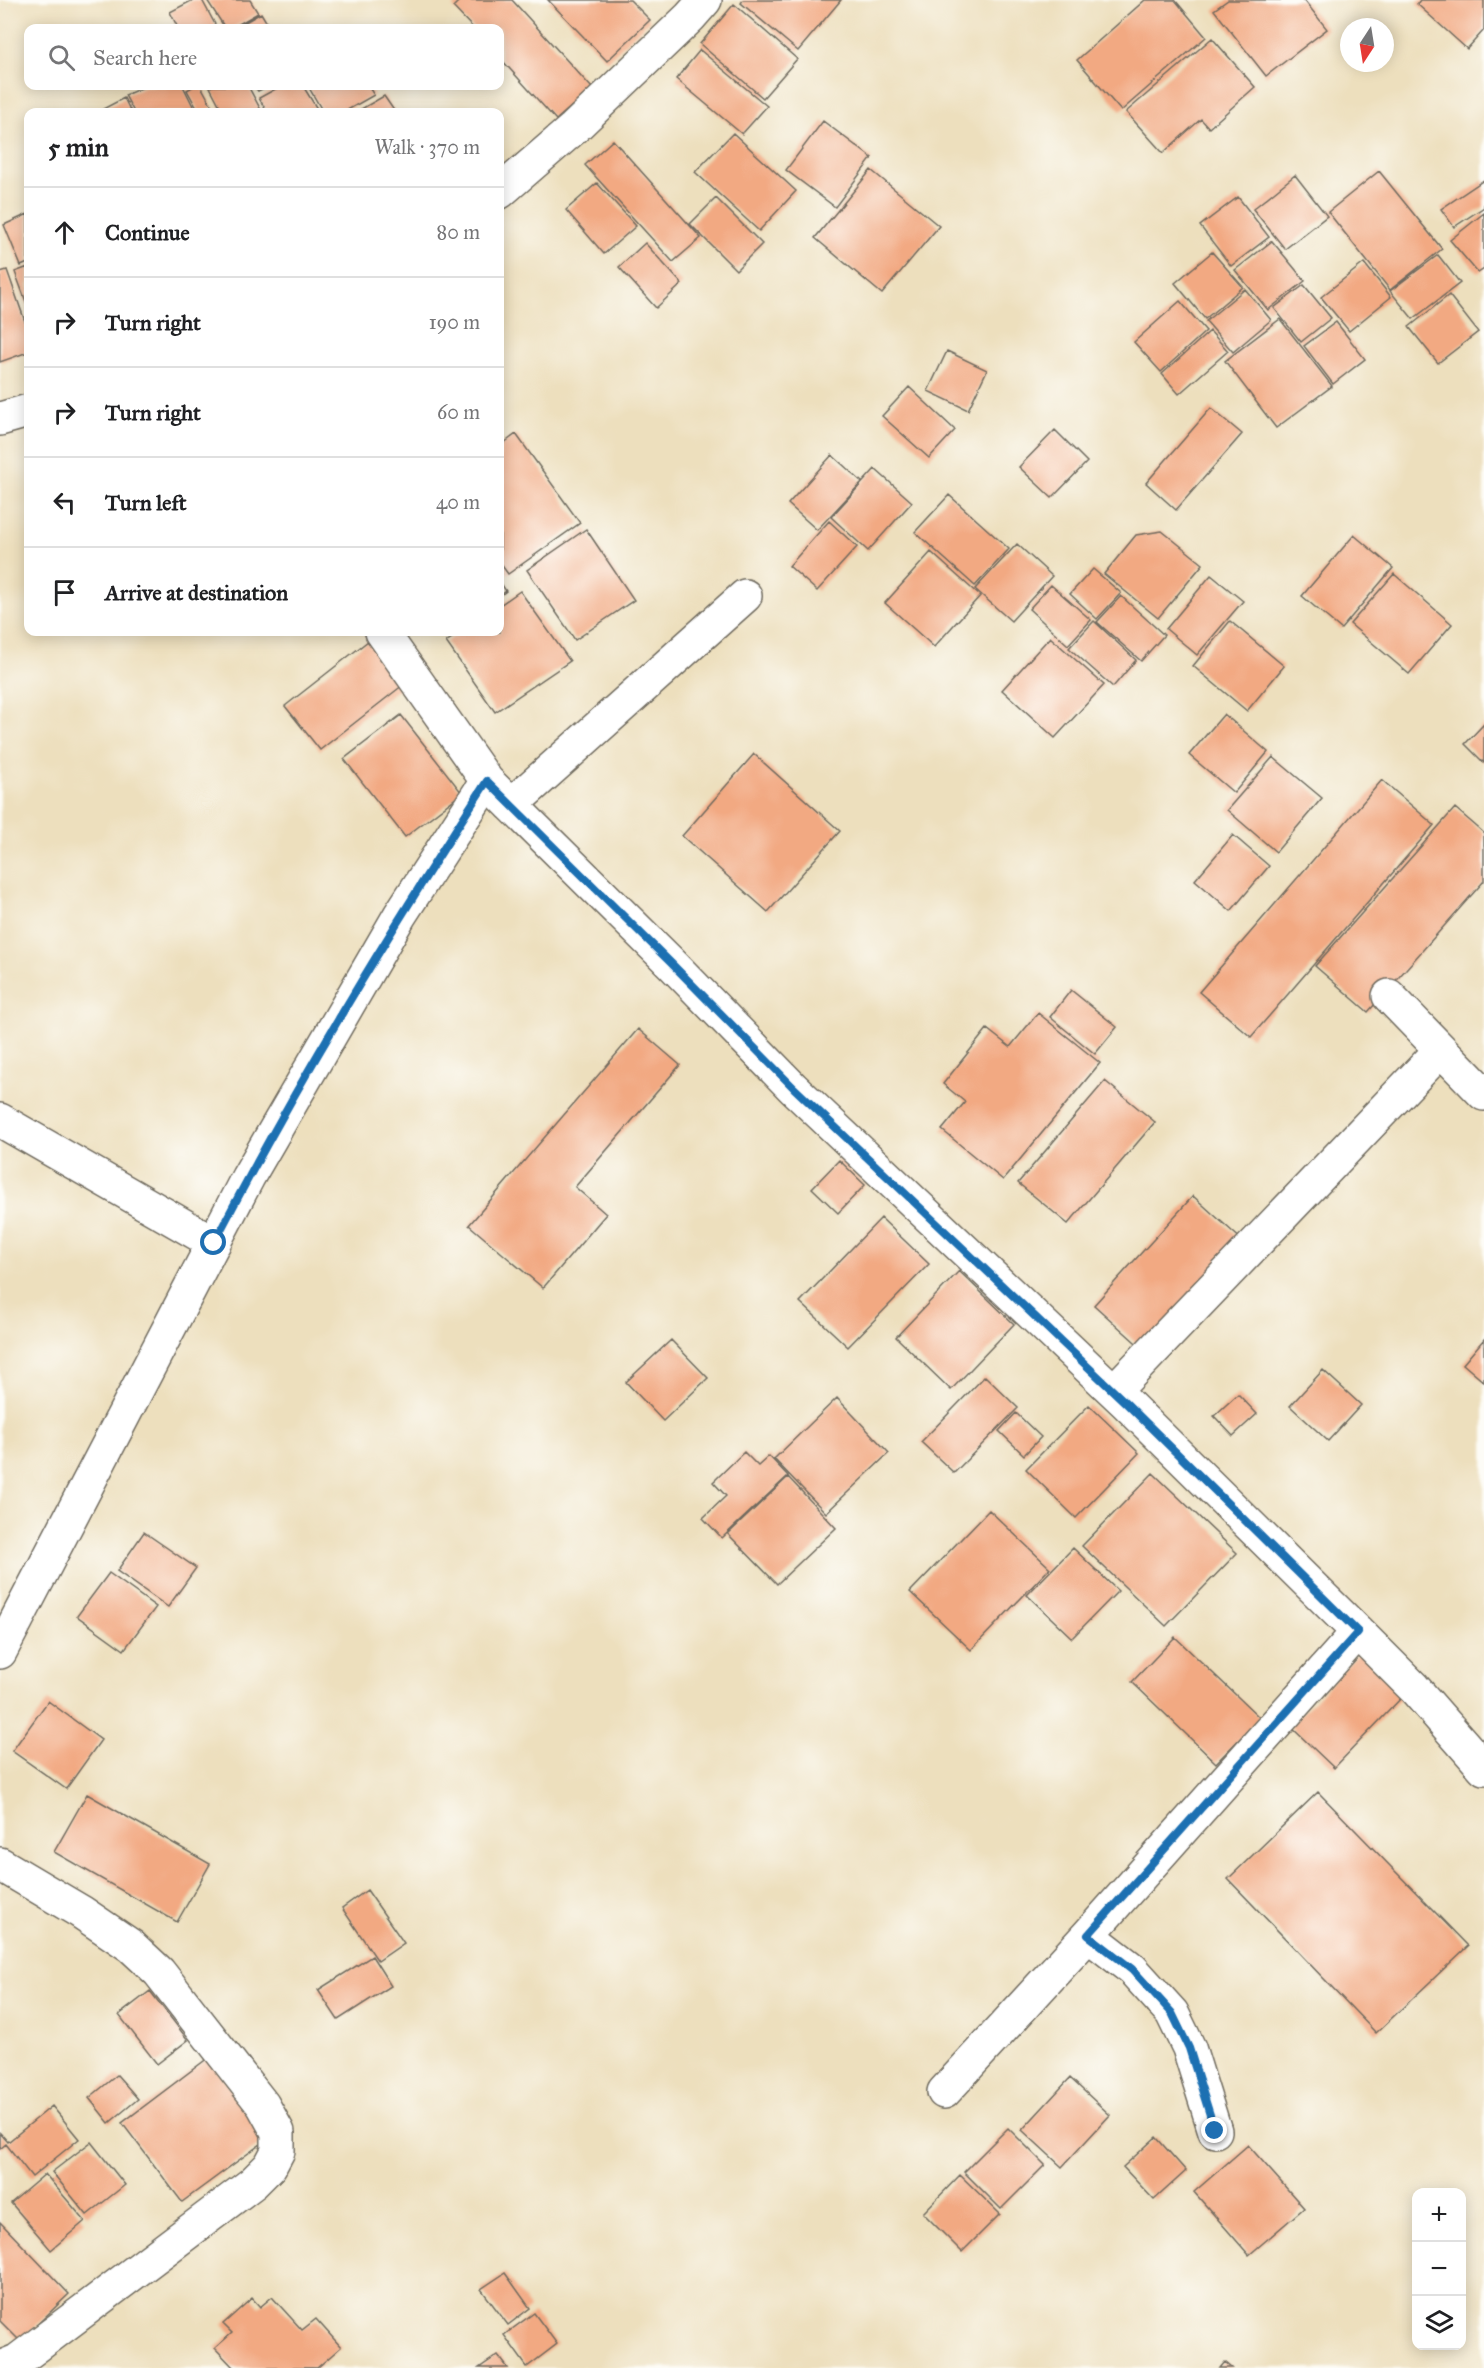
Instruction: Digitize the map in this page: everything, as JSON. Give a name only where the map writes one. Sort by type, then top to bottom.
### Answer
[{"type":"street","points":[[504,189],[574,128],[705,0]]},
{"type":"street","points":[[0,419],[24,412]]},
{"type":"street","points":[[511,805],[745,596]]},
{"type":"street","points":[[385,636],[487,781],[794,1088],[1114,1391],[1358,1632],[1414,1688],[1484,1768]]},
{"type":"street","points":[[0,1652],[248,1178],[400,915],[487,781]]},
{"type":"street","points":[[1389,996],[1484,1095]]},
{"type":"street","points":[[1114,1391],[1441,1050]]},
{"type":"street","points":[[0,1120],[214,1243]]},
{"type":"street","points":[[944,2092],[1088,1935],[1358,1632]]},
{"type":"street","points":[[0,1864],[81,1912],[131,1946],[159,1972],[263,2105],[278,2132],[279,2140],[278,2151],[270,2166],[253,2182],[17,2361],[0,2368]]},
{"type":"street","points":[[1088,1935],[1132,1969],[1172,2013],[1189,2048],[1215,2131]]},
{"type":"building","points":[[193,0],[202,0],[215,24],[176,24],[170,12]]},
{"type":"building","points":[[207,0],[250,0],[258,13],[239,24],[222,24]]},
{"type":"building","points":[[460,0],[512,0],[592,88],[556,120],[504,62],[504,24],[469,24],[453,7]]},
{"type":"building","points":[[548,0],[630,0],[650,20],[607,61]]},
{"type":"building","points":[[743,0],[841,0],[798,51],[741,3]]},
{"type":"building","points":[[1145,0],[1175,0],[1206,37],[1121,111],[1077,60]]},
{"type":"building","points":[[1228,0],[1304,0],[1327,29],[1266,76],[1214,10]]},
{"type":"building","points":[[1420,0],[1484,0],[1484,30],[1467,49],[1417,4]]},
{"type":"building","points":[[734,4],[797,59],[763,98],[700,44]]},
{"type":"building","points":[[261,13],[268,24],[242,24]]},
{"type":"building","points":[[1212,38],[1255,87],[1209,128],[1201,119],[1163,153],[1126,112]]},
{"type":"building","points":[[700,50],[767,106],[742,134],[676,79]]},
{"type":"building","points":[[137,90],[185,90],[194,108],[132,108],[125,95]]},
{"type":"building","points":[[187,90],[203,90],[213,108],[197,108]]},
{"type":"building","points":[[212,90],[250,90],[260,108],[221,108]]},
{"type":"building","points":[[274,90],[305,90],[317,108],[265,108],[259,98]]},
{"type":"building","points":[[310,90],[371,90],[374,95],[351,108],[321,108]]},
{"type":"building","points":[[384,96],[392,108],[363,108]]},
{"type":"building","points":[[124,98],[129,108],[105,108]]},
{"type":"building","points":[[823,121],[872,158],[835,207],[786,170]]},
{"type":"building","points":[[733,133],[796,191],[759,231],[695,172]]},
{"type":"building","points":[[613,140],[701,238],[673,262],[585,165]]},
{"type":"building","points":[[871,170],[939,226],[882,294],[815,238]]},
{"type":"building","points":[[1379,171],[1442,249],[1390,290],[1328,212]]},
{"type":"building","points":[[1295,175],[1327,216],[1285,249],[1253,209]]},
{"type":"building","points":[[1484,180],[1484,207],[1454,227],[1441,209]]},
{"type":"building","points":[[597,183],[636,226],[604,254],[566,210]]},
{"type":"building","points":[[1238,197],[1269,237],[1231,266],[1200,226]]},
{"type":"building","points":[[716,198],[762,244],[736,270],[690,224]]},
{"type":"building","points":[[1484,213],[1484,269],[1478,273],[1450,240]]},
{"type":"building","points":[[24,216],[24,265],[21,266],[4,225]]},
{"type":"building","points":[[1272,241],[1305,281],[1268,310],[1235,270]]},
{"type":"building","points":[[645,243],[682,284],[656,308],[619,267]]},
{"type":"building","points":[[1212,252],[1243,287],[1205,319],[1175,283]]},
{"type":"building","points":[[1438,255],[1460,283],[1413,319],[1390,291]]},
{"type":"building","points":[[1364,263],[1391,297],[1349,331],[1321,297]]},
{"type":"building","points":[[24,269],[24,296],[15,272]]},
{"type":"building","points":[[7,270],[24,319],[24,353],[0,362],[0,272]]},
{"type":"building","points":[[1304,285],[1331,318],[1301,342],[1274,308]]},
{"type":"building","points":[[1245,289],[1271,320],[1233,352],[1206,321]]},
{"type":"building","points":[[1449,295],[1478,332],[1438,363],[1409,327]]},
{"type":"building","points":[[1180,301],[1206,331],[1161,372],[1134,342]]},
{"type":"building","points":[[1280,319],[1332,386],[1276,428],[1225,361]]},
{"type":"building","points":[[1336,322],[1365,359],[1333,384],[1304,346]]},
{"type":"building","points":[[1210,331],[1228,351],[1179,394],[1162,374]]},
{"type":"building","points":[[947,351],[987,370],[968,410],[928,391]]},
{"type":"building","points":[[909,387],[955,430],[929,458],[882,416]]},
{"type":"building","points":[[1211,408],[1242,434],[1176,510],[1146,483]]},
{"type":"building","points":[[1055,430],[1087,462],[1052,498],[1019,467]]},
{"type":"building","points":[[516,434],[580,523],[508,574],[504,568],[504,443]]},
{"type":"building","points":[[832,455],[862,482],[817,530],[788,504]]},
{"type":"building","points":[[875,469],[912,502],[868,551],[831,517]]},
{"type":"building","points":[[949,495],[1009,549],[975,586],[915,532]]},
{"type":"building","points":[[829,521],[857,547],[817,591],[789,566]]},
{"type":"building","points":[[586,529],[634,600],[575,640],[527,570]]},
{"type":"building","points":[[1162,531],[1203,564],[1158,618],[1104,574],[1136,535]]},
{"type":"building","points":[[1354,535],[1393,568],[1341,629],[1302,596]]},
{"type":"building","points":[[1017,544],[1052,576],[1011,621],[975,589]]},
{"type":"building","points":[[931,552],[980,596],[934,647],[885,603]]},
{"type":"building","points":[[1093,569],[1121,593],[1097,619],[1070,594]]},
{"type":"building","points":[[1394,574],[1452,624],[1409,674],[1350,624]]},
{"type":"building","points":[[1211,575],[1243,601],[1197,655],[1166,629]]},
{"type":"building","points":[[1051,585],[1091,620],[1068,645],[1029,609]]},
{"type":"building","points":[[520,591],[570,661],[495,712],[446,642],[455,636],[504,636],[504,602]]},
{"type":"building","points":[[1121,596],[1164,635],[1141,661],[1097,622]]},
{"type":"building","points":[[1094,621],[1136,660],[1113,687],[1069,648]]},
{"type":"building","points":[[1230,621],[1284,666],[1247,711],[1193,666]]},
{"type":"building","points":[[1050,637],[1104,685],[1055,738],[1002,690]]},
{"type":"building","points":[[368,641],[403,685],[320,750],[285,706]]},
{"type":"building","points":[[1224,714],[1268,752],[1234,793],[1189,755]]},
{"type":"building","points":[[401,715],[462,793],[405,837],[344,759]]},
{"type":"building","points":[[1484,724],[1484,763],[1465,744]]},
{"type":"building","points":[[754,754],[840,831],[768,912],[682,836]]},
{"type":"building","points":[[1273,757],[1322,798],[1276,852],[1227,810]]},
{"type":"building","points":[[1382,780],[1434,825],[1251,1037],[1199,992]]},
{"type":"building","points":[[1455,808],[1484,833],[1484,881],[1368,1012],[1315,966]]},
{"type":"building","points":[[1233,835],[1269,866],[1231,911],[1195,880]]},
{"type":"building","points":[[1071,990],[1117,1027],[1095,1054],[1050,1017]]},
{"type":"building","points":[[1038,1013],[1100,1063],[1003,1180],[942,1130],[965,1102],[943,1084],[987,1029],[1010,1047]]},
{"type":"building","points":[[638,1029],[680,1065],[575,1187],[606,1214],[543,1288],[469,1225]]},
{"type":"building","points":[[1105,1081],[1155,1122],[1068,1224],[1018,1183]]},
{"type":"building","points":[[839,1160],[865,1185],[838,1213],[812,1188]]},
{"type":"building","points":[[1193,1196],[1244,1242],[1145,1351],[1094,1305]]},
{"type":"building","points":[[881,1218],[929,1264],[848,1347],[800,1302]]},
{"type":"building","points":[[959,1271],[1014,1324],[951,1390],[896,1337]]},
{"type":"building","points":[[1484,1339],[1484,1382],[1463,1364]]},
{"type":"building","points":[[671,1340],[708,1378],[663,1421],[626,1382]]},
{"type":"building","points":[[1323,1370],[1361,1405],[1328,1441],[1290,1406]]},
{"type":"building","points":[[985,1376],[1018,1408],[954,1473],[921,1442]]},
{"type":"building","points":[[1238,1394],[1257,1414],[1233,1436],[1214,1416]]},
{"type":"building","points":[[837,1398],[889,1453],[826,1513],[774,1459]]},
{"type":"building","points":[[1089,1405],[1139,1453],[1076,1518],[1026,1469]]},
{"type":"building","points":[[1016,1413],[1041,1437],[1024,1455],[999,1431]]},
{"type":"building","points":[[744,1452],[758,1466],[769,1456],[788,1476],[722,1538],[703,1518],[726,1496],[713,1482]]},
{"type":"building","points":[[1153,1473],[1237,1553],[1166,1626],[1082,1546]]},
{"type":"building","points":[[788,1477],[836,1528],[777,1584],[728,1534]]},
{"type":"building","points":[[989,1510],[1050,1568],[971,1650],[910,1592]]},
{"type":"building","points":[[144,1532],[196,1568],[168,1607],[117,1571]]},
{"type":"building","points":[[1073,1548],[1118,1591],[1072,1638],[1027,1595]]},
{"type":"building","points":[[109,1573],[156,1607],[124,1650],[77,1616]]},
{"type":"building","points":[[1175,1637],[1260,1718],[1216,1763],[1132,1682]]},
{"type":"building","points":[[1361,1651],[1406,1693],[1334,1768],[1290,1726]]},
{"type":"building","points":[[48,1701],[101,1740],[66,1789],[12,1751]]},
{"type":"building","points":[[1318,1792],[1468,1946],[1376,2033],[1228,1879]]},
{"type":"building","points":[[87,1794],[210,1864],[177,1922],[54,1852]]},
{"type":"building","points":[[367,1890],[404,1943],[378,1961],[342,1908]]},
{"type":"building","points":[[372,1956],[391,1986],[338,2020],[318,1990]]},
{"type":"building","points":[[150,1991],[188,2040],[157,2064],[119,2015]]},
{"type":"building","points":[[208,2058],[269,2138],[182,2202],[122,2123]]},
{"type":"building","points":[[117,2075],[138,2099],[109,2123],[89,2098]]},
{"type":"building","points":[[1070,2078],[1110,2115],[1062,2167],[1022,2130]]},
{"type":"building","points":[[52,2106],[79,2139],[32,2177],[6,2144],[0,2149],[0,2133],[8,2142]]},
{"type":"building","points":[[1008,2128],[1045,2165],[1001,2209],[964,2172]]},
{"type":"building","points":[[1156,2137],[1186,2171],[1154,2200],[1123,2167]]},
{"type":"building","points":[[91,2142],[125,2185],[87,2215],[52,2172]]},
{"type":"building","points":[[1248,2145],[1304,2208],[1249,2255],[1194,2192]]},
{"type":"building","points":[[45,2174],[85,2221],[51,2250],[11,2203]]},
{"type":"building","points":[[960,2175],[1000,2214],[962,2252],[923,2213]]},
{"type":"building","points":[[0,2222],[69,2294],[20,2341],[0,2321]]},
{"type":"building","points":[[505,2273],[530,2308],[508,2325],[481,2289]]},
{"type":"building","points":[[272,2297],[302,2330],[316,2319],[341,2347],[317,2368],[234,2368],[215,2348],[232,2333],[223,2324],[252,2298],[260,2307]]},
{"type":"building","points":[[534,2313],[557,2344],[527,2367],[504,2335]]},
{"type":"building","points":[[498,2355],[508,2368],[479,2368]]},
{"type":"building","points":[[1225,2362],[1232,2368],[1220,2368]]},
{"type":"route","points":[[214,1243],[248,1178],[400,915],[487,781],[794,1088],[1114,1391],[1358,1632],[1088,1935],[1132,1969],[1172,2013],[1189,2048],[1215,2131]]}]
